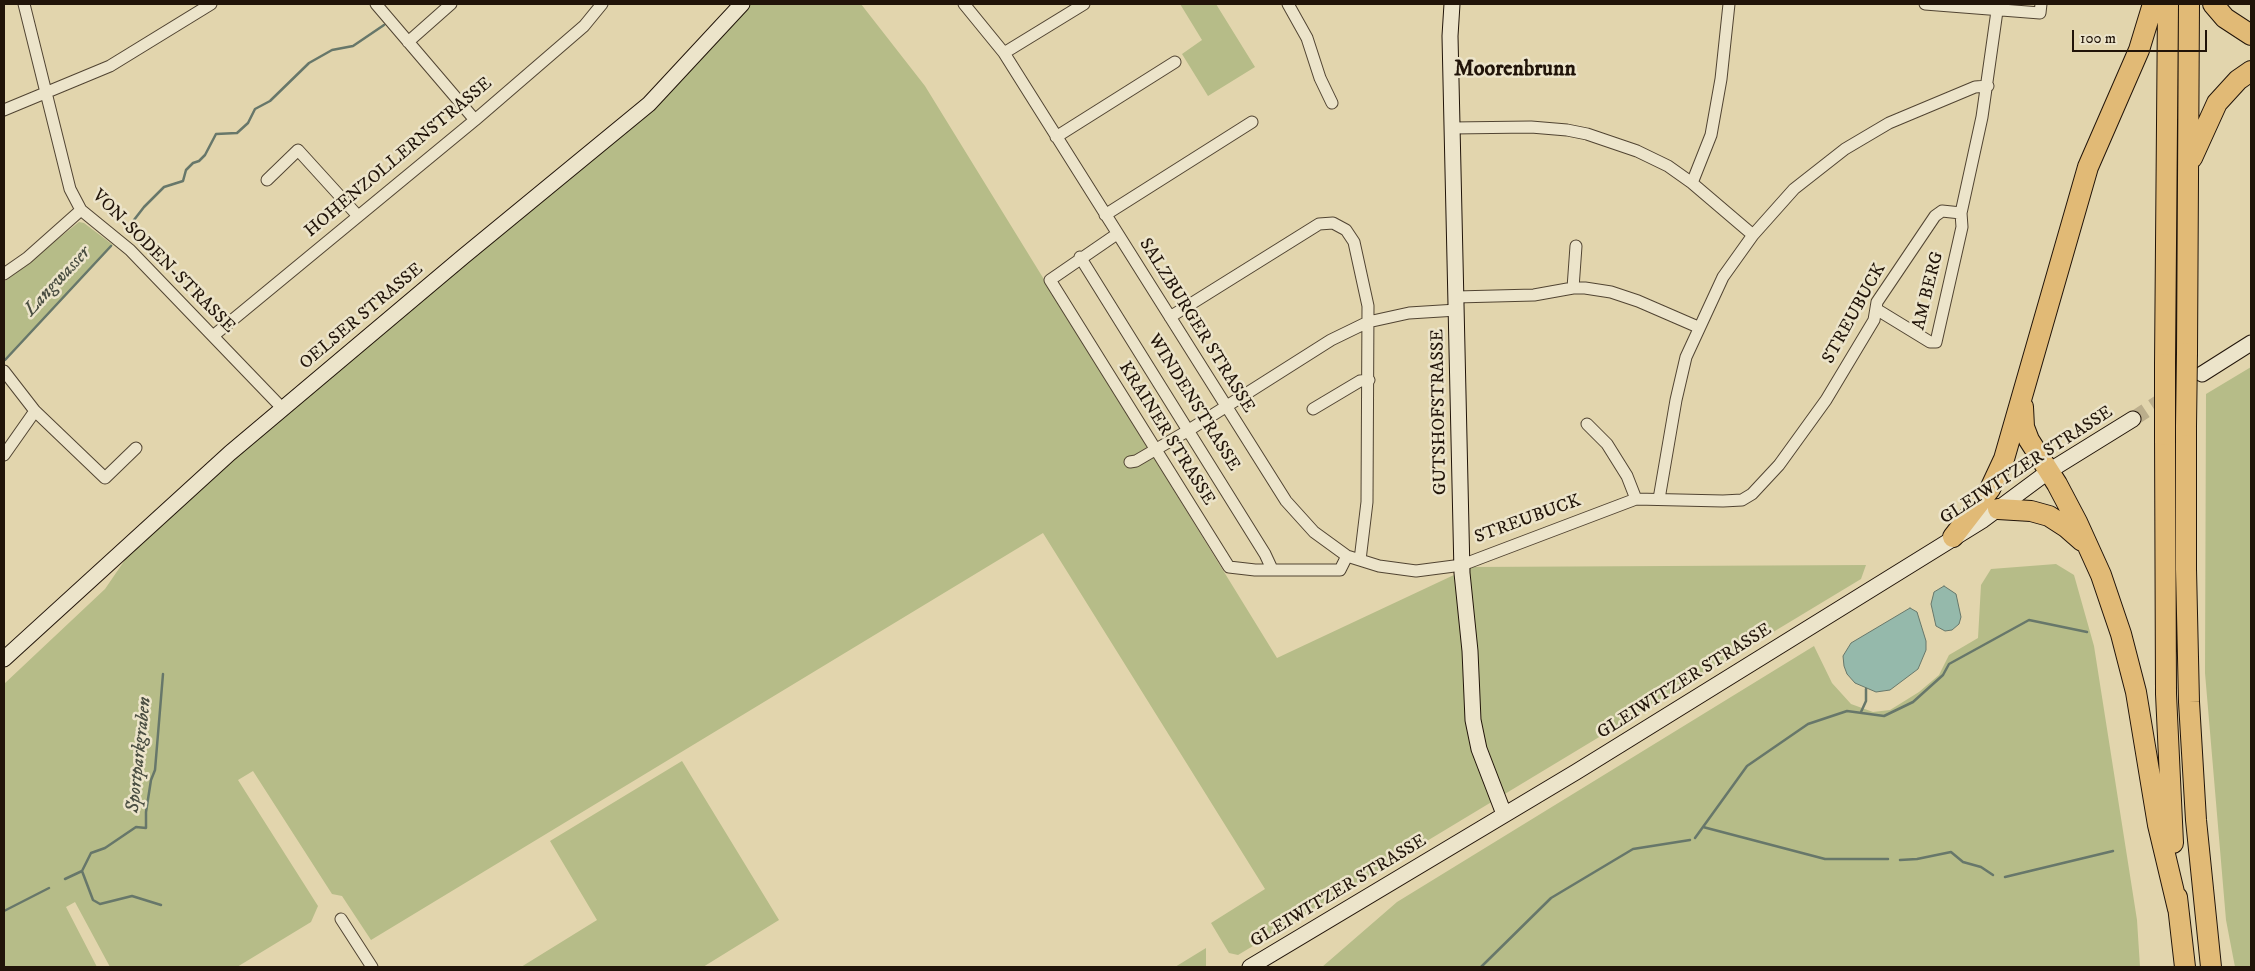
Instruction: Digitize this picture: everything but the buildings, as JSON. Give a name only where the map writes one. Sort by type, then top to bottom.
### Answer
[{"type":"highway","points":[[1953,537],[1996,478],[2004,459],[2088,167],[2139,50],[2153,4]]},
{"type":"highway","points":[[2168,4],[2165,435],[2168,748],[2178,909],[2185,967]]},
{"type":"highway","points":[[2189,4],[2186,569],[2189,702],[2196,820],[2210,967]]},
{"type":"highway","points":[[2213,4],[2225,18],[2251,35]]},
{"type":"highway","points":[[2188,169],[2217,103],[2238,80],[2251,71]]},
{"type":"highway","points":[[2022,398],[2026,433],[2090,549],[2111,603],[2131,671],[2158,825],[2178,909]]},
{"type":"highway","points":[[1998,509],[2031,511],[2048,516],[2066,527],[2090,549]]},
{"type":"main road","name":"OELSER STRASSE","points":[[4,658],[205,476],[283,409],[482,241],[643,110],[672,82],[742,4]]},
{"type":"main road","name":"GUTSHOFSTRASSE","points":[[1452,4],[1450,36],[1462,564],[1470,651],[1473,720],[1479,749],[1504,814]]},
{"type":"main road","points":[[2202,374],[2251,342]]},
{"type":"main road","name":"GLEIWITZER STRASSE","points":[[1250,967],[1504,814],[1953,537],[1998,509],[2049,472],[2133,419]]},
{"type":"street","name":"VON-SODEN-STRASSE","points":[[24,4],[70,189],[81,210],[130,250],[283,409]]},
{"type":"street","points":[[4,110],[110,66],[211,4]]},
{"type":"street","points":[[376,4],[475,120]]},
{"type":"street","points":[[408,42],[451,4]]},
{"type":"street","name":"HOHENZOLLERNSTRASSE","points":[[213,336],[475,120],[584,26],[602,4]]},
{"type":"street","name":"SALZBURGER STRASSE","points":[[964,4],[1004,53],[1286,501],[1314,532],[1347,556],[1393,569],[1416,571],[1462,564]]},
{"type":"street","points":[[1004,53],[1084,4]]},
{"type":"street","points":[[1288,4],[1307,38],[1320,78],[1332,103]]},
{"type":"street","points":[[1692,183],[1710,135],[1721,79],[1729,4]]},
{"type":"street","points":[[1925,4],[1997,11],[2040,8]]},
{"type":"street","points":[[1961,213],[1988,86],[1997,11]]},
{"type":"street","points":[[1056,137],[1175,62]]},
{"type":"street","points":[[1659,499],[1677,394],[1686,357],[1698,327],[1723,277],[1753,235],[1794,189],[1846,150],[1889,123],[1975,86],[1988,86]]},
{"type":"street","points":[[1105,215],[1252,122]]},
{"type":"street","points":[[1452,128],[1531,127],[1587,134],[1640,153],[1668,166],[1692,183],[1753,235]]},
{"type":"street","points":[[267,180],[298,150],[358,216]]},
{"type":"street","points":[[4,274],[27,258],[81,210]]},
{"type":"street","name":"STREUBUCK","points":[[1462,564],[1636,499],[1723,501],[1742,500],[1752,494],[1779,465],[1826,400],[1874,320],[1878,302],[1935,216],[1942,212],[1961,213]]},
{"type":"street","name":"AM BERG","points":[[1876,309],[1930,342],[1936,342],[1962,227],[1961,213]]},
{"type":"street","points":[[1170,317],[1319,224],[1325,222],[1346,230],[1354,242],[1368,306],[1369,380],[1366,502],[1360,560]]},
{"type":"street","name":"KRAINER STRASSE","points":[[1117,234],[1080,257],[1050,280],[1229,567],[1235,570],[1340,570],[1347,556]]},
{"type":"street","points":[[1573,288],[1576,246]]},
{"type":"street","name":"WINDENSTRASSE","points":[[1080,257],[1189,430],[1272,569]]},
{"type":"street","points":[[1130,462],[1189,430],[1225,405],[1331,340],[1368,322],[1456,304],[1534,295],[1573,288],[1611,292],[1638,301],[1698,327]]},
{"type":"street","points":[[4,371],[35,411],[105,478],[136,448]]},
{"type":"street","points":[[1313,409],[1360,381],[1369,380]]},
{"type":"street","points":[[4,455],[35,411]]},
{"type":"street","points":[[1587,424],[1607,444],[1627,476],[1636,499]]},
{"type":"street","points":[[341,919],[372,967]]},
{"type":"green space","points":[[750,4],[861,4],[925,86],[1277,658],[1471,567],[1866,565],[1861,579],[1238,955],[1229,953],[1211,923],[1265,889],[1043,533],[371,940],[342,896],[332,894],[253,771],[238,780],[318,906],[311,922],[237,967],[110,967],[75,902],[66,907],[97,967],[4,967],[4,684],[105,589],[131,551],[304,398],[649,113]]},
{"type":"green space","points":[[1180,4],[1216,4],[1255,67],[1208,96],[1182,54],[1202,40]]},
{"type":"green space","points":[[79,222],[84,223],[113,245],[4,362],[4,282]]},
{"type":"green space","points":[[2251,367],[2251,967],[2235,967],[2226,920],[2205,673],[2206,394]]},
{"type":"green space","points":[[2056,564],[2074,575],[2094,646],[2137,920],[2140,967],[1322,967],[1397,902],[1814,646],[1832,683],[1851,704],[1873,712],[1890,710],[1919,692],[1939,675],[1949,655],[1978,638],[1981,585],[1991,569]]},
{"type":"green space","points":[[682,761],[779,920],[703,967],[521,967],[597,920],[550,841]]},
{"type":"green space","points":[[1206,948],[1206,967],[1175,967]]},
{"type":"shaded area","points":[[1944,586],[1956,594],[1961,617],[1959,624],[1952,630],[1945,631],[1936,626],[1931,604],[1934,592]]},
{"type":"shaded area","points":[[1910,608],[1917,612],[1926,641],[1926,650],[1918,669],[1890,690],[1876,692],[1855,683],[1847,674],[1843,656],[1851,643]]},
{"type":"waterway","name":"Langwasser","points":[[127,229],[144,207],[164,187],[183,181],[186,170],[205,155],[216,134],[237,133],[248,123],[255,109],[270,101],[309,63],[332,50],[353,46],[384,25]]},
{"type":"waterway","name":"Langwasser","points":[[5,360],[111,246]]},
{"type":"waterway","points":[[1695,838],[1747,766],[1808,724],[1847,711],[1884,716],[1913,702],[1943,675],[1949,664],[2029,620],[2087,632]]},
{"type":"waterway","name":"Sportparkgraben","points":[[65,879],[82,871],[91,853],[105,848],[136,827],[146,828],[146,812],[151,780],[155,770],[163,674]]},
{"type":"waterway","points":[[1861,712],[1866,701],[1866,689]]},
{"type":"waterway","points":[[1703,827],[1825,859],[1888,859]]},
{"type":"waterway","points":[[1481,967],[1551,898],[1633,849],[1690,840]]},
{"type":"waterway","points":[[2005,877],[2113,851]]},
{"type":"waterway","points":[[1900,860],[1917,859],[1951,852],[1963,862],[1981,867],[1993,875]]},
{"type":"waterway","points":[[82,871],[93,900],[100,904],[132,896],[161,905]]},
{"type":"waterway","name":"Sportparkgraben","points":[[4,911],[49,888]]},
{"type":"tunnel","points":[[2133,419],[2193,380]]},
{"type":"district","name":"Moorenbrunn","points":[[1515,70]]}]
